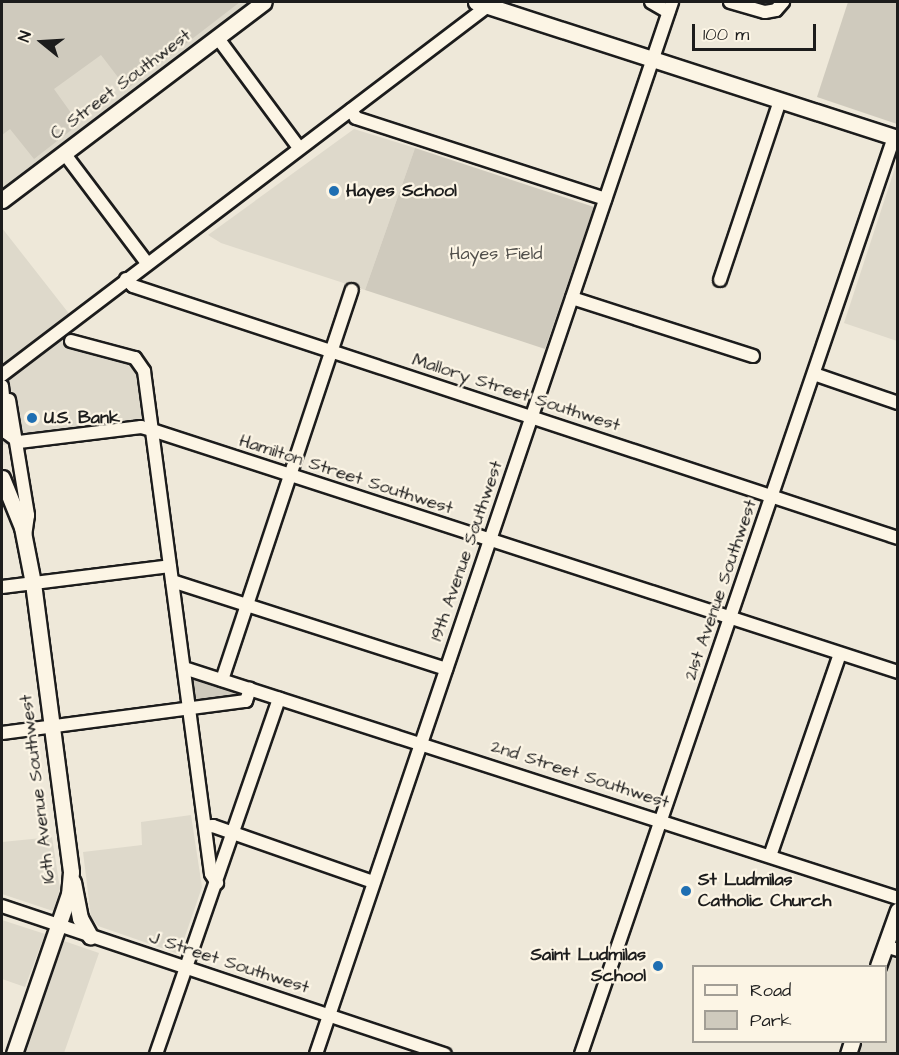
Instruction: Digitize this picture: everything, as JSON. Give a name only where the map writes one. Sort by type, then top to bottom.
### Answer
[{"type":"main road","name":"C Street Southwest","points":[[2,200],[264,2]]},
{"type":"main road","points":[[486,3],[653,60],[896,138]]},
{"type":"main road","name":"16th Avenue Southwest","points":[[2,478],[16,508],[33,583],[71,872],[58,926],[14,1053]]},
{"type":"main road","points":[[71,872],[80,918],[90,936]]},
{"type":"main road","points":[[879,965],[891,948],[897,910]]},
{"type":"street","points":[[651,2],[670,7]]},
{"type":"street","points":[[730,2],[765,12],[776,10],[783,2]]},
{"type":"street","points":[[2,375],[351,110],[486,3]]},
{"type":"street","name":"19th Avenue Southwest","points":[[316,1053],[670,7]]},
{"type":"street","points":[[217,38],[299,148]]},
{"type":"street","points":[[720,280],[780,101]]},
{"type":"street","points":[[351,110],[357,118],[605,199]]},
{"type":"street","name":"21st Avenue Southwest","points":[[581,1053],[896,138]]},
{"type":"street","points":[[64,153],[147,263]]},
{"type":"street","name":"Mallory Street Southwest","points":[[126,279],[133,286],[897,537]]},
{"type":"street","points":[[222,680],[352,290]]},
{"type":"street","points":[[572,298],[753,356]]},
{"type":"street","points":[[71,341],[135,358],[141,363],[152,430],[211,874],[217,883]]},
{"type":"street","points":[[814,374],[897,403]]},
{"type":"street","points":[[2,386],[12,404],[19,442],[28,515],[24,540]]},
{"type":"street","name":"Hamilton Street Southwest","points":[[19,442],[141,427],[897,672]]},
{"type":"street","points":[[2,587],[170,566]]},
{"type":"street","points":[[172,581],[446,669]]},
{"type":"street","points":[[770,856],[840,654]]},
{"type":"street","name":"2nd Street Southwest","points":[[184,668],[897,898]]},
{"type":"street","points":[[2,733],[246,700],[250,689]]},
{"type":"street","points":[[156,1053],[217,883],[279,699]]},
{"type":"street","points":[[206,827],[213,826],[233,836],[373,882]]},
{"type":"street","name":"J Street Southwest","points":[[2,906],[445,1053]]},
{"type":"shaded area","points":[[2,2],[264,2],[2,200]]},
{"type":"shaded area","name":"Hayes School","points":[[354,129],[415,148],[365,290],[221,243],[208,235]]},
{"type":"shaded area","points":[[897,162],[898,341],[844,323]]},
{"type":"shaded area","points":[[2,228],[74,320],[60,331],[141,363],[151,427],[2,445]]},
{"type":"shaded area","points":[[191,815],[202,887],[179,954],[98,926],[91,917],[83,852],[142,845],[141,822]]},
{"type":"shaded area","points":[[52,837],[60,889],[53,911],[2,894],[2,842]]},
{"type":"shaded area","points":[[2,920],[45,934],[25,987],[2,979]]},
{"type":"shaded area","points":[[64,941],[99,953],[64,1053],[25,1052]]},
{"type":"shaded area","points":[[892,958],[897,960],[897,1053],[859,1053],[863,1043],[887,1043],[887,974]]},
{"type":"green space","points":[[2,2],[240,2],[127,89],[101,55],[54,89],[79,124],[34,159],[10,129],[2,135]]},
{"type":"green space","points":[[848,2],[897,2],[897,124],[817,97]]},
{"type":"green space","name":"Hayes Field","points":[[415,148],[594,207],[545,349],[365,290]]},
{"type":"green space","points":[[196,678],[233,690],[236,694],[197,701],[191,682]]},
{"type":"place","name":"Hayes School","points":[[334,191]]},
{"type":"place","name":"U.S. Bank","points":[[32,418]]},
{"type":"place","name":"St Ludmilas Catholic Church","points":[[686,891]]},
{"type":"place","name":"Saint Ludmilas School","points":[[658,966]]}]
